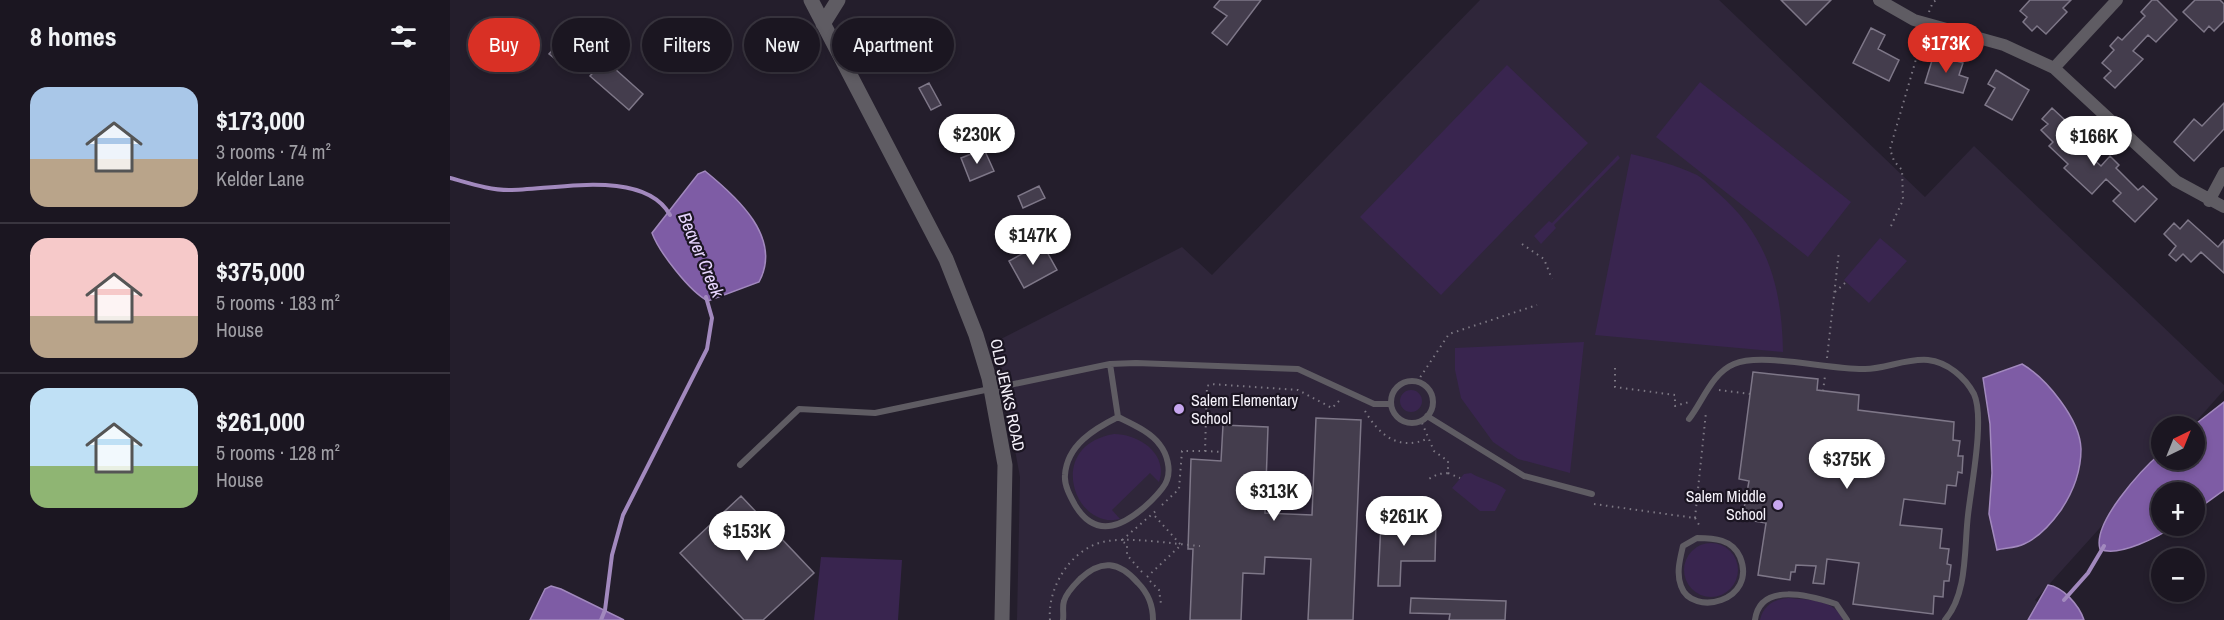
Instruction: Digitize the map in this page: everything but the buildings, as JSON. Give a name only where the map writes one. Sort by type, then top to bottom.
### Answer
[{"type":"street","name":"OLD JENKS ROAD","points":[[811,0],[946,259],[976,335],[991,390],[1005,465],[1002,620]]},
{"type":"street","points":[[824,24],[838,0]]},
{"type":"street","points":[[1879,0],[1914,20],[2004,45],[2054,68],[2176,181],[2209,201],[2224,207]]},
{"type":"street","points":[[2054,68],[2117,0]]},
{"type":"street","points":[[2209,201],[2224,173]]},
{"type":"lane","points":[[1689,419],[1725,368],[1745,360],[1865,369],[1927,360],[1948,366],[1973,392],[1978,417],[1965,538],[1966,560],[1956,601],[1946,620]]},
{"type":"lane","points":[[740,465],[799,409],[875,413],[1110,364],[1149,363],[1298,369],[1374,404],[1391,404]]},
{"type":"lane","points":[[1110,364],[1118,417]]},
{"type":"lane","points":[[1404,382],[1417,382],[1424,385],[1432,396],[1431,410],[1420,421],[1409,423],[1402,420],[1393,411],[1391,404],[1394,391],[1404,382]]},
{"type":"lane","points":[[1427,416],[1524,476],[1592,494]]},
{"type":"lane","points":[[1118,417],[1142,429],[1160,444],[1169,465],[1167,481],[1139,513],[1116,526],[1101,526],[1090,521],[1077,508],[1065,477],[1068,457],[1096,427],[1118,417]]},
{"type":"lane","points":[[1697,538],[1712,538],[1732,546],[1744,566],[1743,578],[1738,591],[1715,602],[1701,602],[1685,593],[1681,588],[1678,574],[1683,546],[1697,538]]},
{"type":"lane","points":[[1063,620],[1064,601],[1076,583],[1096,566],[1114,564],[1129,572],[1145,590],[1153,609],[1153,620]]},
{"type":"lane","points":[[1755,620],[1760,606],[1770,598],[1784,593],[1836,604],[1847,620]]},
{"type":"path","points":[[1928,15],[1933,2],[1937,0]]},
{"type":"path","points":[[1891,226],[1903,200],[1902,170],[1894,161],[1890,149],[1923,36]]},
{"type":"path","points":[[1522,244],[1544,259],[1552,279]]},
{"type":"path","points":[[1823,391],[1839,251]]},
{"type":"path","points":[[1834,292],[1846,282]]},
{"type":"path","points":[[1417,382],[1449,334],[1537,304]]},
{"type":"path","points":[[1615,368],[1615,387],[1675,395],[1675,406],[1680,406],[1690,400]]},
{"type":"path","points":[[1205,451],[1206,390],[1211,384],[1298,390],[1332,408],[1343,398]]},
{"type":"path","points":[[1708,389],[1750,394]]},
{"type":"path","points":[[1703,530],[1695,518],[1707,405]]},
{"type":"path","points":[[1357,406],[1365,410],[1377,431],[1398,441],[1410,443],[1429,438]]},
{"type":"path","points":[[1420,421],[1434,451],[1448,461],[1448,473]]},
{"type":"path","points":[[1121,541],[1179,489],[1182,451],[1222,452]]},
{"type":"path","points":[[1427,480],[1438,474],[1448,473],[1460,478]]},
{"type":"path","points":[[1590,503],[1695,518]]},
{"type":"path","points":[[1153,514],[1181,544]]},
{"type":"path","points":[[1129,542],[1200,546]]},
{"type":"path","points":[[1147,577],[1181,544]]},
{"type":"shaded area","points":[[1480,0],[1719,0],[1925,197],[1974,146],[2224,385],[2224,390],[2201,416],[2151,416],[2152,470],[2035,600],[2053,618],[2051,620],[1017,620],[1020,477],[995,342],[1182,247],[1212,275]]},
{"type":"shaded area","points":[[1507,65],[1588,143],[1441,295],[1360,217]]},
{"type":"shaded area","points":[[1700,82],[1851,202],[1808,257],[1656,137]]},
{"type":"shaded area","points":[[1631,154],[1681,168],[1697,175],[1735,210],[1749,227],[1769,265],[1775,285],[1783,352],[1595,335]]},
{"type":"shaded area","points":[[1618,155],[1620,158],[1554,225],[1556,228],[1541,244],[1534,236],[1549,221],[1552,223]]},
{"type":"shaded area","points":[[1880,238],[1907,261],[1869,303],[1844,280]]},
{"type":"shaded area","points":[[1584,342],[1570,473],[1518,459],[1493,442],[1461,398],[1455,370],[1455,348]]},
{"type":"shaded area","points":[[1407,390],[1415,390],[1422,397],[1422,405],[1415,412],[1407,412],[1400,405],[1400,397]]},
{"type":"shaded area","points":[[1114,434],[1133,438],[1150,448],[1160,463],[1161,472],[1159,482],[1150,473],[1112,510],[1120,519],[1104,519],[1090,512],[1080,501],[1074,486],[1073,469],[1079,454],[1092,442]]},
{"type":"shaded area","points":[[1471,473],[1506,490],[1495,511],[1480,511],[1452,488],[1464,474]]},
{"type":"shaded area","points":[[1706,543],[1716,543],[1726,547],[1734,555],[1738,570],[1734,585],[1726,593],[1716,597],[1706,597],[1696,593],[1688,585],[1684,575],[1684,565],[1688,555],[1696,547]]},
{"type":"shaded area","points":[[821,557],[902,560],[898,620],[814,620]]},
{"type":"shaded area","points":[[1788,598],[1827,604],[1839,613],[1843,620],[1760,620],[1770,604]]},
{"type":"water","points":[[705,171],[730,193],[753,220],[761,234],[765,250],[765,266],[759,282],[708,301],[676,271],[652,233],[698,174]]},
{"type":"water","points":[[2022,364],[2051,389],[2075,425],[2081,449],[2080,465],[2069,496],[2045,530],[2024,544],[1997,550],[1989,514],[1992,473],[1990,424],[1983,378]]},
{"type":"water","points":[[2224,402],[2224,490],[2205,504],[2205,482],[2151,482],[2151,536],[2158,536],[2117,551],[2100,549],[2103,525],[2111,511],[2120,497],[2151,462],[2151,470],[2205,470],[2205,417]]},
{"type":"water","points":[[2048,585],[2054,586],[2070,598],[2084,620],[2028,620]]},
{"type":"water","points":[[551,586],[624,620],[530,620],[545,589]]},
{"type":"waterway","name":"Beaver Creek","points":[[450,178],[502,190],[619,186],[640,191],[657,200],[670,215]]},
{"type":"waterway","name":"Beaver Creek","points":[[601,620],[605,610],[612,555],[623,515],[707,349],[712,318],[706,297]]},
{"type":"waterway","points":[[2064,600],[2088,573],[2104,546]]},
{"type":"place","name":"Salem Elementary School","points":[[1179,409]]},
{"type":"place","name":"Salem Middle School","points":[[1778,505]]}]
